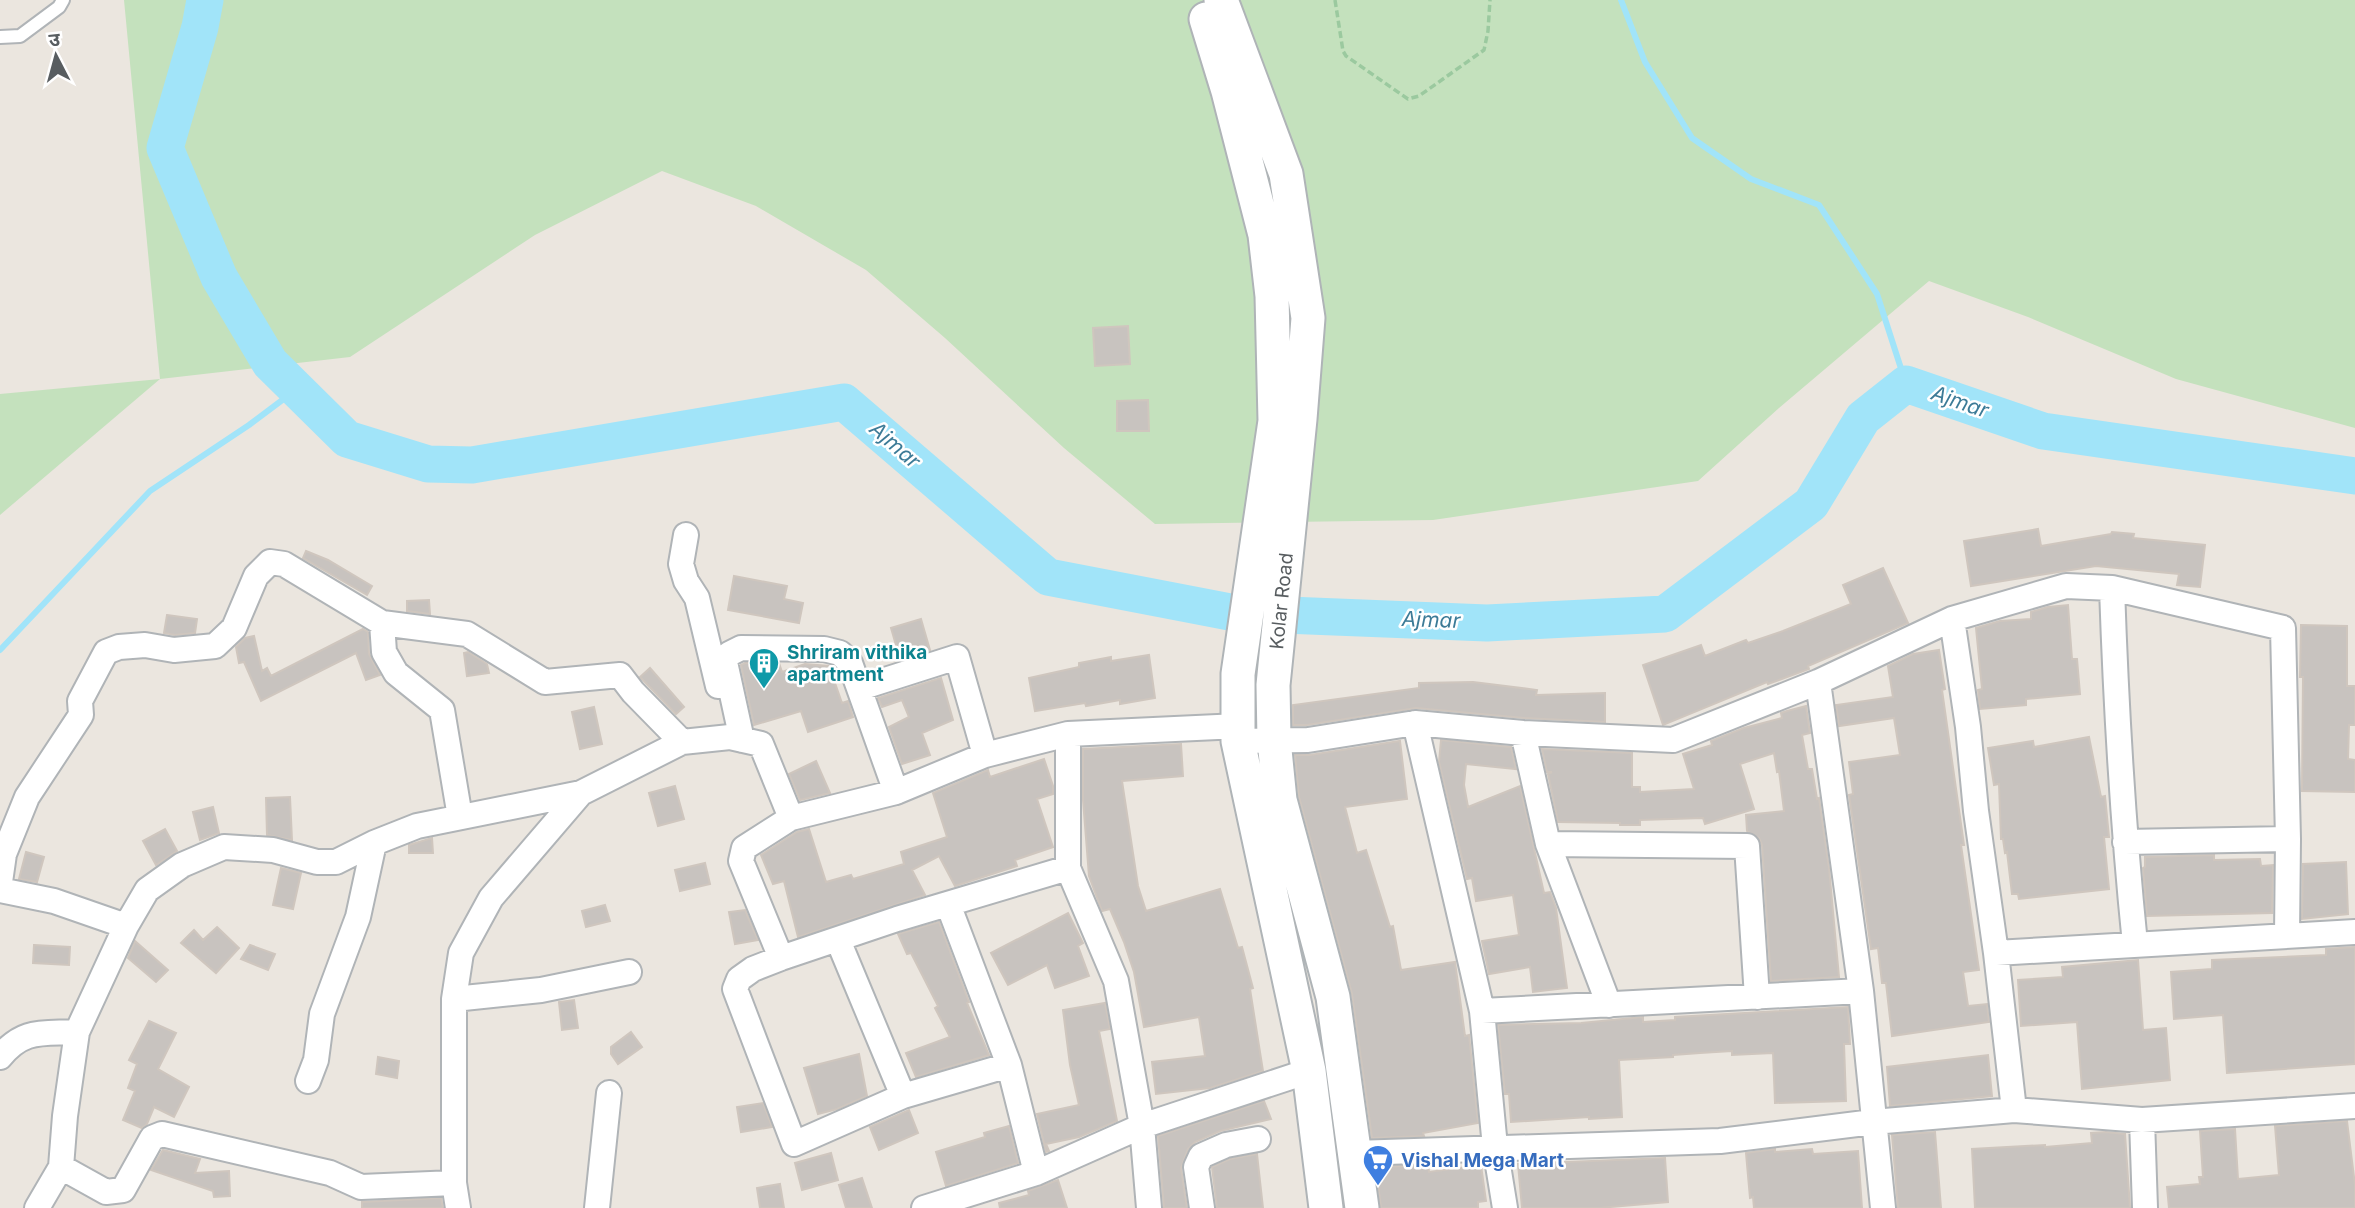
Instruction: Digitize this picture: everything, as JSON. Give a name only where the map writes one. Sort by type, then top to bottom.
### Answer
[{"type":"main road","name":"Kolar Road","points":[[1199,0],[1228,91],[1265,235],[1288,420],[1273,685],[1274,740],[1280,800],[1333,997],[1362,1208]]},
{"type":"main road","name":"Kolar Road","points":[[1221,0],[1286,174],[1308,317],[1238,674],[1238,734],[1309,1071],[1326,1208]]},
{"type":"street","points":[[686,535],[681,564],[686,581],[697,598],[736,739]]},
{"type":"street","points":[[0,882],[4,854],[27,797],[81,715],[80,701],[106,652],[119,647],[145,645],[174,650],[215,646],[234,628],[256,576],[270,562],[284,564],[382,623],[467,635],[545,682],[620,676],[682,742]]},
{"type":"street","points":[[781,958],[741,861],[744,848],[791,818],[896,792],[985,755],[1068,734],[1238,734],[1274,740],[1308,740],[1415,723],[1523,733],[1673,740],[1818,682],[1952,619],[2066,586],[2112,588],[2283,628],[2288,839],[2287,934]]},
{"type":"street","points":[[2112,588],[2125,842],[2136,944]]},
{"type":"street","points":[[1952,619],[1968,727],[2014,1110]]},
{"type":"street","points":[[382,623],[384,652],[396,673],[442,710],[460,817]]},
{"type":"street","points":[[736,739],[725,662],[729,654],[741,648],[824,649],[840,653],[850,663],[896,792]]},
{"type":"street","points":[[860,688],[957,657],[985,755]]},
{"type":"street","points":[[1818,682],[1861,991],[1882,1208]]},
{"type":"street","points":[[1415,723],[1482,1011],[1495,1147],[1505,1208]]},
{"type":"street","points":[[1523,733],[1548,844],[1609,1005]]},
{"type":"street","points":[[1068,734],[1068,868],[1116,981],[1142,1126],[1149,1208]]},
{"type":"street","points":[[37,1208],[61,1167],[77,1032],[126,926],[147,890],[182,865],[224,847],[273,850],[317,862],[336,862],[417,826],[581,793],[682,742],[736,739],[761,744],[791,818]]},
{"type":"street","points":[[458,1208],[454,1183],[454,999],[461,953],[491,898],[581,793]]},
{"type":"street","points":[[2125,842],[2288,839]]},
{"type":"street","points":[[307,1081],[316,1060],[322,1014],[358,917],[374,843]]},
{"type":"street","points":[[1548,844],[1747,846],[1757,997]]},
{"type":"street","points":[[1009,1065],[903,1096],[794,1144],[735,989],[739,979],[753,969],[781,958],[1068,868]]},
{"type":"street","points":[[0,890],[54,901],[126,926]]},
{"type":"street","points":[[948,904],[1009,1065],[1036,1173]]},
{"type":"street","points":[[1996,953],[2355,932]]},
{"type":"street","points":[[838,940],[903,1096]]},
{"type":"street","points":[[454,999],[541,990],[629,972]]},
{"type":"street","points":[[1482,1011],[1861,991]]},
{"type":"street","points":[[0,1057],[24,1036],[77,1032]]},
{"type":"street","points":[[924,1208],[1036,1173],[1142,1126],[1309,1071]]},
{"type":"street","points":[[597,1208],[609,1093]]},
{"type":"street","points":[[1355,1153],[1720,1141],[1873,1122],[2014,1110],[2142,1119],[2355,1106]]},
{"type":"street","points":[[2142,1119],[2145,1208]]},
{"type":"street","points":[[61,1167],[106,1192],[123,1190],[152,1138],[162,1134],[330,1173],[362,1187],[454,1183]]},
{"type":"street","points":[[1202,1208],[1196,1167],[1201,1156],[1226,1145],[1258,1139]]},
{"type":"lane","points":[[0,37],[20,36],[59,7],[64,0]]},
{"type":"path","points":[[1335,0],[1346,56],[1408,99],[1419,96],[1484,50],[1490,0]]},
{"type":"green space","points":[[124,0],[2355,0],[2355,428],[2176,379],[2028,317],[1929,281],[1779,408],[1698,481],[1433,520],[1155,524],[1064,448],[945,338],[866,270],[756,206],[662,171],[535,235],[350,357],[160,379]]},
{"type":"green space","points":[[160,379],[0,515],[0,394]]},
{"type":"building","points":[[1128,326],[1130,364],[1095,366],[1093,328]]},
{"type":"building","points":[[1148,400],[1149,431],[1117,431],[1117,401]]},
{"type":"building","points":[[2038,529],[2041,546],[2112,532],[2134,534],[2133,538],[2205,545],[2200,587],[2177,585],[2179,574],[2096,566],[1971,586],[1964,541]]},
{"type":"building","points":[[306,551],[328,560],[372,586],[367,595],[303,558]]},
{"type":"building","points":[[1883,568],[1908,623],[1808,666],[1809,669],[1768,684],[1767,682],[1663,725],[1643,665],[1701,645],[1705,656],[1746,640],[1748,643],[1783,631],[1851,604],[1843,585]]},
{"type":"building","points":[[734,576],[787,586],[784,599],[803,603],[799,623],[728,610]]},
{"type":"building","points":[[429,600],[430,614],[407,611],[407,601]]},
{"type":"building","points":[[2068,605],[2072,659],[2077,659],[2080,694],[2026,699],[2026,705],[1980,709],[1978,690],[1982,689],[1976,628],[2000,621],[2031,619],[2031,612]]},
{"type":"building","points":[[167,615],[197,619],[195,633],[164,633]]},
{"type":"building","points":[[921,619],[930,650],[900,659],[891,628]]},
{"type":"building","points":[[2301,625],[2347,626],[2347,686],[2355,686],[2355,725],[2349,725],[2348,759],[2355,760],[2355,792],[2302,791]]},
{"type":"building","points":[[363,629],[368,632],[369,654],[380,675],[366,680],[356,653],[261,701],[244,662],[239,663],[236,647],[245,638],[254,636],[262,671],[267,668],[271,676]]},
{"type":"building","points":[[1939,650],[1945,689],[1942,690],[1964,845],[1961,845],[1979,970],[1963,972],[1968,1006],[1987,1004],[1989,1022],[1892,1036],[1886,983],[1882,983],[1878,948],[1871,949],[1849,795],[1853,794],[1849,762],[1900,755],[1894,718],[1839,726],[1836,705],[1893,697],[1888,666],[1913,654]]},
{"type":"building","points":[[468,652],[487,664],[489,673],[467,676],[464,653]]},
{"type":"building","points":[[1149,655],[1155,698],[1120,704],[1120,700],[1086,706],[1085,703],[1035,711],[1029,678],[1079,667],[1079,663],[1111,657],[1111,661]]},
{"type":"building","points":[[779,663],[782,672],[805,664],[829,666],[842,703],[848,701],[853,717],[808,732],[801,711],[754,725],[741,665]]},
{"type":"building","points":[[650,668],[684,707],[676,714],[640,677]]},
{"type":"building","points":[[941,678],[953,720],[922,733],[930,755],[902,764],[889,727],[909,717],[902,700],[882,707],[878,698]]},
{"type":"building","points":[[1473,682],[1537,690],[1536,695],[1605,693],[1605,722],[1416,708],[1293,725],[1293,705],[1419,688],[1419,683]]},
{"type":"building","points":[[1806,706],[1810,733],[1802,735],[1808,769],[1812,769],[1817,799],[1819,798],[1829,868],[1839,977],[1771,981],[1762,845],[1759,838],[1747,831],[1746,815],[1784,811],[1774,753],[1740,764],[1754,809],[1705,824],[1703,818],[1640,820],[1640,825],[1620,825],[1558,822],[1548,774],[1552,772],[1547,772],[1542,749],[1632,753],[1632,787],[1640,787],[1640,792],[1694,789],[1683,754],[1712,745],[1711,741],[1744,728],[1782,718],[1781,713]]},
{"type":"building","points":[[594,707],[602,744],[580,749],[572,712]]},
{"type":"building","points":[[2089,737],[2101,797],[2105,796],[2109,837],[2104,837],[2109,889],[2019,899],[2018,894],[2012,894],[2007,852],[2005,853],[2001,839],[1999,784],[1994,785],[1988,748],[2033,741],[2034,747]]},
{"type":"building","points":[[1441,740],[1511,747],[1516,769],[1466,764],[1464,785],[1468,807],[1520,786],[1544,893],[1550,892],[1556,908],[1567,988],[1533,992],[1530,967],[1489,974],[1482,941],[1519,935],[1513,895],[1476,901],[1472,878],[1467,879],[1439,762]]},
{"type":"building","points":[[1400,741],[1407,799],[1345,807],[1357,853],[1366,850],[1390,927],[1393,926],[1401,970],[1455,962],[1465,1036],[1469,1035],[1478,1123],[1423,1133],[1424,1136],[1372,1138],[1352,994],[1299,797],[1295,755]]},
{"type":"building","points":[[1181,744],[1183,776],[1122,781],[1138,886],[1146,911],[1220,889],[1238,948],[1242,947],[1253,988],[1250,989],[1263,1071],[1210,1088],[1156,1094],[1152,1062],[1205,1056],[1199,1017],[1144,1027],[1134,972],[1124,942],[1110,909],[1102,911],[1089,876],[1083,800],[1083,749]]},
{"type":"building","points":[[1044,759],[1053,794],[1037,799],[1053,847],[1015,860],[1017,866],[955,886],[939,856],[912,870],[925,895],[798,937],[784,881],[773,884],[761,855],[797,832],[809,829],[826,882],[851,875],[853,879],[904,864],[901,852],[947,837],[933,793],[988,770],[990,777]]},
{"type":"building","points":[[816,761],[830,793],[800,800],[789,774]]},
{"type":"building","points":[[675,786],[684,819],[658,826],[649,793]]},
{"type":"building","points":[[290,797],[292,840],[267,835],[266,798]]},
{"type":"building","points":[[213,807],[219,833],[200,840],[193,812]]},
{"type":"building","points":[[165,829],[177,851],[156,865],[143,841]]},
{"type":"building","points":[[432,838],[433,853],[409,853],[409,845]]},
{"type":"building","points":[[26,852],[44,857],[37,882],[19,879]]},
{"type":"building","points":[[2214,855],[2214,860],[2260,859],[2261,866],[2273,865],[2272,913],[2147,916],[2143,868],[2145,857]]},
{"type":"building","points":[[2346,862],[2348,914],[2302,919],[2303,864]]},
{"type":"building","points":[[705,863],[710,884],[680,891],[675,870]]},
{"type":"building","points":[[281,868],[301,873],[293,909],[273,905]]},
{"type":"building","points":[[605,905],[610,921],[586,927],[582,911]]},
{"type":"building","points":[[745,910],[758,940],[735,944],[729,912]]},
{"type":"building","points":[[1068,913],[1083,943],[1078,946],[1089,976],[1055,988],[1047,965],[1008,985],[991,953]]},
{"type":"building","points":[[939,922],[969,1002],[967,1003],[989,1055],[916,1077],[906,1053],[950,1037],[935,1008],[938,1006],[911,953],[907,954],[898,934]]},
{"type":"building","points":[[217,927],[239,948],[216,973],[181,943],[194,930],[203,940]]},
{"type":"building","points":[[135,941],[168,970],[156,982],[128,958]]},
{"type":"building","points":[[34,945],[70,947],[69,965],[33,963]]},
{"type":"building","points":[[250,945],[275,954],[268,970],[241,959]]},
{"type":"building","points":[[2355,947],[2355,1064],[2227,1073],[2223,1015],[2174,1019],[2171,972],[2212,969],[2212,960],[2326,955],[2326,949]]},
{"type":"building","points":[[2138,960],[2143,1030],[2166,1028],[2170,1080],[2082,1089],[2077,1022],[2021,1026],[2018,980],[2063,977],[2062,967]]},
{"type":"building","points":[[574,1000],[578,1028],[562,1030],[559,1002]]},
{"type":"building","points":[[1105,1003],[1110,1029],[1099,1031],[1117,1121],[1079,1137],[1046,1144],[1049,1151],[1046,1152],[1037,1114],[1079,1105],[1070,1065],[1063,1010]]},
{"type":"building","points":[[1848,1007],[1850,1044],[1844,1044],[1846,1101],[1775,1103],[1773,1053],[1700,1053],[1619,1060],[1622,1117],[1511,1122],[1509,1094],[1505,1094],[1498,1025],[1581,1023],[1643,1017],[1643,1022],[1675,1020],[1675,1017]]},
{"type":"building","points":[[149,1021],[176,1033],[158,1069],[189,1087],[174,1117],[154,1107],[147,1124],[142,1128],[123,1120],[135,1091],[128,1088],[137,1064],[129,1060]]},
{"type":"building","points":[[631,1032],[642,1047],[618,1064],[611,1054],[611,1047]]},
{"type":"building","points":[[859,1054],[867,1096],[818,1114],[804,1068]]},
{"type":"building","points":[[1988,1055],[1992,1096],[1890,1106],[1887,1067]]},
{"type":"building","points":[[378,1057],[399,1061],[397,1078],[376,1074]]},
{"type":"building","points":[[1264,1101],[1271,1119],[1220,1131],[1195,1142],[1188,1149],[1181,1168],[1187,1208],[1164,1208],[1158,1136]]},
{"type":"building","points":[[763,1103],[772,1127],[741,1132],[737,1107]]},
{"type":"building","points":[[909,1110],[918,1133],[879,1150],[870,1127]]},
{"type":"building","points":[[2347,1121],[2355,1185],[2355,1208],[2169,1208],[2167,1187],[2200,1184],[2199,1177],[2203,1177],[2200,1131],[2235,1129],[2238,1179],[2279,1175],[2275,1126]]},
{"type":"building","points":[[1009,1126],[1018,1163],[946,1186],[936,1152],[985,1137],[984,1133]]},
{"type":"building","points":[[1935,1132],[1941,1208],[1898,1208],[1892,1135]]},
{"type":"building","points":[[2091,1133],[2125,1134],[2130,1208],[1975,1208],[1972,1149],[2092,1143]]},
{"type":"building","points":[[1775,1149],[1775,1152],[1812,1149],[1813,1154],[1858,1151],[1862,1208],[1754,1208],[1753,1197],[1750,1198],[1746,1153]]},
{"type":"building","points":[[163,1150],[200,1159],[195,1173],[229,1171],[230,1196],[214,1197],[213,1191],[151,1170]]},
{"type":"building","points":[[831,1153],[838,1180],[802,1190],[795,1163]]},
{"type":"building","points":[[1257,1154],[1263,1208],[1217,1208],[1212,1167],[1230,1159]]},
{"type":"building","points":[[1665,1158],[1668,1202],[1599,1208],[1522,1208],[1518,1164]]},
{"type":"building","points":[[1428,1165],[1429,1172],[1481,1165],[1486,1201],[1478,1202],[1478,1208],[1381,1208],[1376,1167]]},
{"type":"building","points":[[862,1178],[872,1208],[846,1208],[839,1185]]},
{"type":"building","points":[[1058,1180],[1067,1208],[1000,1208],[999,1203],[1029,1195],[1028,1191]]},
{"type":"building","points":[[780,1184],[784,1208],[760,1208],[757,1188]]},
{"type":"building","points":[[441,1198],[443,1208],[362,1208],[362,1202]]},
{"type":"waterway","name":"Ajmar","points":[[205,0],[200,27],[165,148],[219,277],[270,363],[347,439],[428,464],[472,465],[844,402],[1048,577],[1235,613],[1487,623],[1665,614],[1811,504],[1863,418],[1906,384],[2043,431],[2355,476]]},
{"type":"waterway","points":[[1621,0],[1645,62],[1692,138],[1751,179],[1819,205],[1877,294],[1906,384]]},
{"type":"waterway","points":[[0,650],[150,491],[249,425],[297,389]]},
{"type":"place","name":"Shriram vithika apartment","points":[[764,690]]},
{"type":"place","name":"Vishal Mega Mart","points":[[1378,1187]]}]
